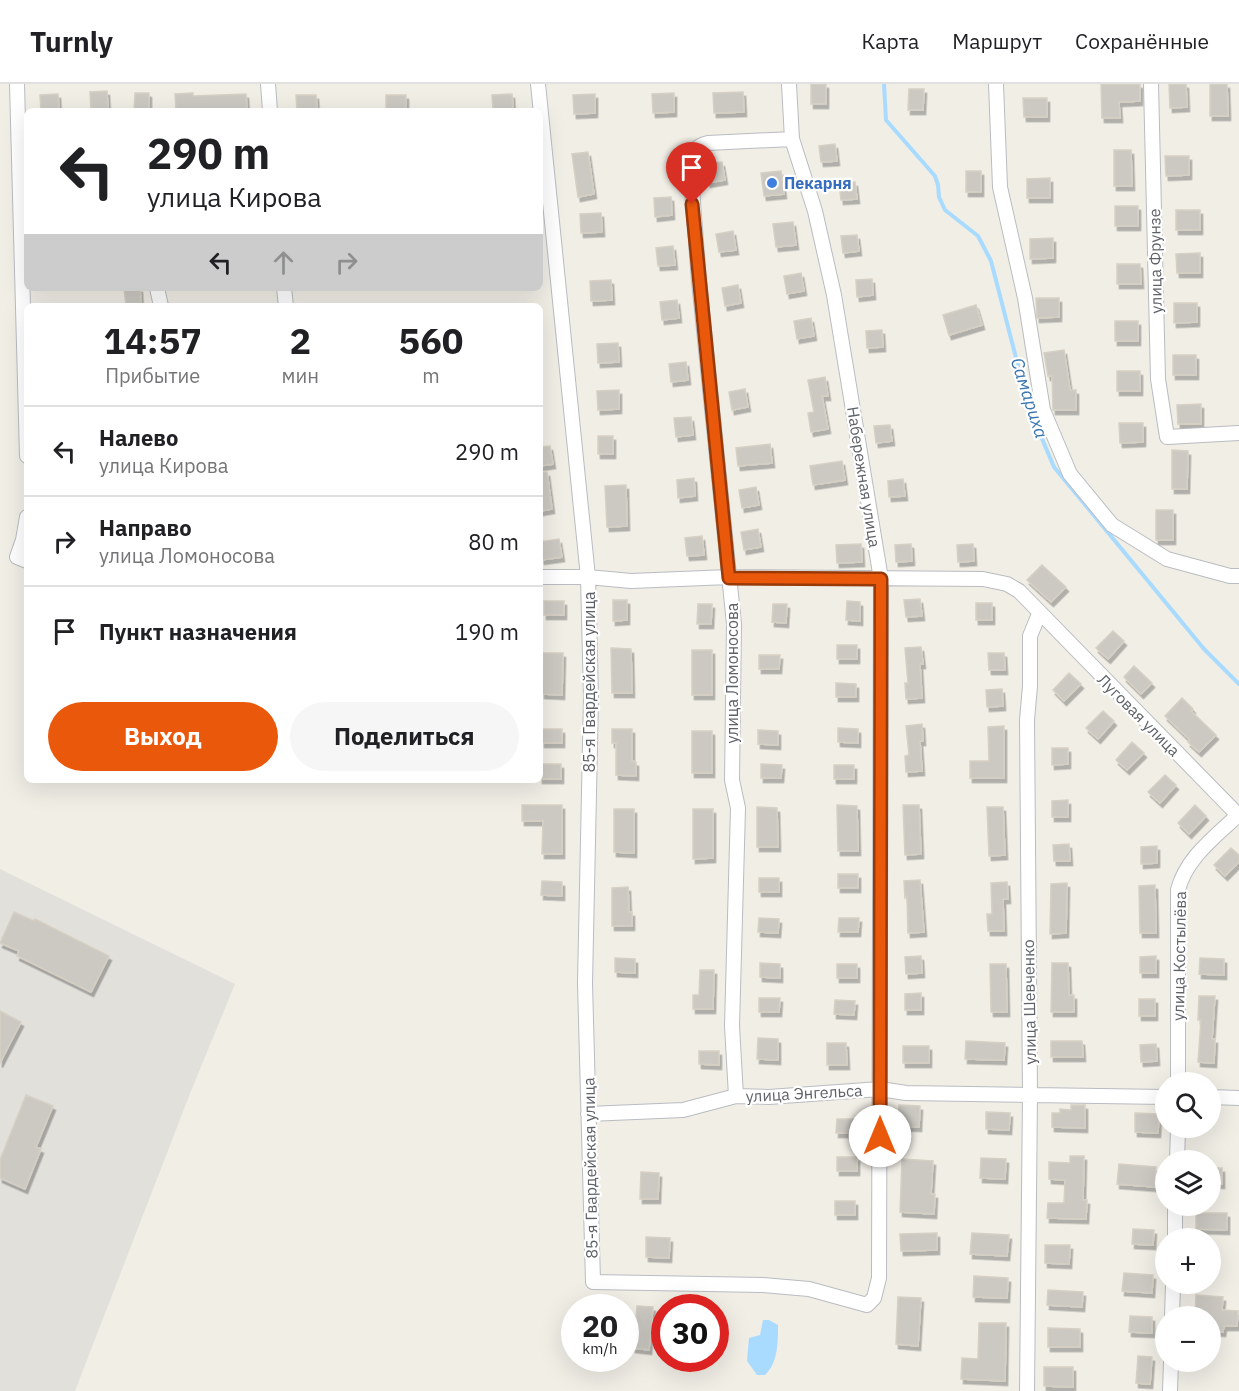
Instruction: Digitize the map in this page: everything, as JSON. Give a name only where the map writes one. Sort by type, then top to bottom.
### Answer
[{"type":"street","points":[[17,84],[24,344]]},
{"type":"street","points":[[268,84],[270,108]]},
{"type":"street","name":"85-я Гвардейская улица","points":[[538,84],[540,108]]},
{"type":"street","name":"Набережная улица","points":[[592,1282],[763,1285],[829,1294],[867,1305],[874,1298],[879,1278],[881,579],[834,295],[815,212],[792,139],[789,84]]},
{"type":"street","points":[[996,84],[1000,187],[1025,298],[1043,410],[1070,474],[1112,525],[1167,559],[1235,576]]},
{"type":"street","name":"улица Фрунзе","points":[[1151,84],[1158,379],[1167,437],[1239,433]]},
{"type":"street","name":"85-я Гвардейская улица","points":[[543,133],[588,577],[591,697],[585,983],[592,1282]]},
{"type":"street","name":"улица Ломоносова","points":[[736,1096],[732,1026],[738,808],[732,780],[734,624],[690,185],[690,163],[698,146],[708,142],[792,139]]},
{"type":"street","points":[[22,559],[24,534]]},
{"type":"street","name":"Луговая улица","points":[[543,577],[588,577],[631,581],[729,578],[983,579],[1007,584],[1019,591],[1038,614],[1238,816]]},
{"type":"street","name":"улица Шевченко","points":[[1027,1391],[1030,1095],[1027,720],[1030,636],[1038,614]]},
{"type":"street","name":"улица Костылёва","points":[[1178,1072],[1178,890],[1182,874],[1190,862],[1238,816]]},
{"type":"street","name":"улица Энгельса","points":[[588,1114],[683,1110],[736,1096],[769,1097],[880,1089],[906,1093],[1155,1096]]},
{"type":"street","points":[[1221,1097],[1239,1098]]},
{"type":"street","points":[[1170,1391],[1171,1372]]},
{"type":"shaded area","points":[[0,869],[235,984],[191,1091],[75,1391],[0,1391]]},
{"type":"water","points":[[763,1320],[769,1320],[778,1325],[777,1345],[773,1365],[765,1375],[757,1375],[747,1361],[749,1338],[760,1335]]},
{"type":"building","points":[[811,84],[826,84],[826,104],[811,104]]},
{"type":"building","points":[[1101,84],[1140,84],[1140,101],[1119,102],[1120,118],[1102,118]]},
{"type":"building","points":[[1169,84],[1186,84],[1187,107],[1170,108]]},
{"type":"building","points":[[1210,84],[1227,84],[1228,116],[1210,116]]},
{"type":"building","points":[[909,89],[924,89],[923,110],[908,110]]},
{"type":"building","points":[[107,91],[108,108],[91,108],[90,92]]},
{"type":"building","points":[[743,92],[744,112],[714,113],[713,93]]},
{"type":"building","points":[[135,93],[149,93],[149,108],[134,108]]},
{"type":"building","points":[[193,93],[193,96],[246,94],[247,108],[176,108],[175,94]]},
{"type":"building","points":[[674,93],[674,112],[653,113],[652,94]]},
{"type":"building","points":[[58,94],[59,108],[41,108],[40,95]]},
{"type":"building","points":[[512,94],[513,108],[493,108],[492,95]]},
{"type":"building","points":[[595,94],[595,113],[574,114],[573,95]]},
{"type":"building","points":[[296,95],[316,95],[317,108],[297,108]]},
{"type":"building","points":[[386,95],[406,95],[406,108],[386,108]]},
{"type":"building","points":[[1023,98],[1047,98],[1047,117],[1024,117]]},
{"type":"building","points":[[835,144],[837,161],[821,162],[819,146]]},
{"type":"building","points":[[1114,150],[1131,150],[1132,186],[1114,186]]},
{"type":"building","points":[[588,152],[594,194],[578,197],[572,154]]},
{"type":"building","points":[[1165,156],[1189,156],[1189,175],[1166,176]]},
{"type":"building","points":[[722,162],[725,180],[708,183],[705,164]]},
{"type":"building","name":"Пекарня","points":[[781,171],[784,194],[764,196],[761,173]]},
{"type":"building","points":[[966,171],[981,171],[981,192],[966,192]]},
{"type":"building","points":[[1050,178],[1050,198],[1027,198],[1027,179]]},
{"type":"building","points":[[855,182],[857,199],[841,200],[839,183]]},
{"type":"building","points":[[671,197],[672,215],[655,217],[654,198]]},
{"type":"building","points":[[1115,206],[1138,206],[1138,226],[1115,226]]},
{"type":"building","points":[[1176,210],[1200,210],[1200,230],[1176,230]]},
{"type":"building","points":[[601,213],[602,232],[581,233],[580,214]]},
{"type":"building","points":[[793,222],[796,245],[776,247],[773,224]]},
{"type":"building","points":[[733,231],[736,250],[719,252],[716,234]]},
{"type":"building","points":[[857,235],[859,251],[843,253],[841,236]]},
{"type":"building","points":[[1053,238],[1053,258],[1030,259],[1030,239]]},
{"type":"building","points":[[673,246],[675,265],[658,266],[656,248]]},
{"type":"building","points":[[1200,253],[1200,273],[1177,273],[1176,254]]},
{"type":"building","points":[[1117,264],[1140,264],[1141,284],[1117,284]]},
{"type":"building","points":[[801,273],[804,291],[787,294],[784,276]]},
{"type":"building","points":[[872,279],[873,295],[857,297],[856,280]]},
{"type":"building","points":[[611,280],[612,300],[591,301],[590,281]]},
{"type":"building","points":[[738,285],[741,303],[725,306],[722,288]]},
{"type":"building","points":[[124,291],[140,291],[141,303],[126,303]]},
{"type":"building","points":[[1036,298],[1059,298],[1059,317],[1037,318]]},
{"type":"building","points":[[677,300],[679,318],[662,320],[660,302]]},
{"type":"building","points":[[1174,303],[1197,303],[1197,322],[1174,323]]},
{"type":"building","points":[[976,305],[982,325],[949,335],[943,315]]},
{"type":"building","points":[[811,318],[814,336],[797,339],[794,321]]},
{"type":"building","points":[[1115,321],[1138,321],[1138,341],[1115,341]]},
{"type":"building","points":[[882,330],[883,347],[867,348],[866,331]]},
{"type":"building","points":[[618,343],[619,362],[598,363],[597,344]]},
{"type":"building","points":[[1064,350],[1070,390],[1076,390],[1076,410],[1053,410],[1052,376],[1048,376],[1044,353]]},
{"type":"building","points":[[1173,355],[1196,355],[1196,375],[1173,375]]},
{"type":"building","points":[[686,362],[688,380],[671,382],[669,364]]},
{"type":"building","points":[[1117,371],[1140,371],[1140,391],[1117,391]]},
{"type":"building","points":[[825,377],[828,396],[822,396],[828,429],[811,432],[808,413],[814,412],[808,380]]},
{"type":"building","points":[[745,389],[748,407],[732,410],[729,392]]},
{"type":"building","points":[[619,390],[619,409],[598,410],[597,391]]},
{"type":"building","points":[[1201,404],[1201,424],[1178,424],[1177,405]]},
{"type":"building","points":[[691,417],[693,435],[676,437],[674,418]]},
{"type":"building","points":[[1119,423],[1143,423],[1143,442],[1120,443]]},
{"type":"building","points":[[890,425],[892,441],[876,443],[874,426]]},
{"type":"building","points":[[598,436],[613,436],[613,454],[598,454]]},
{"type":"building","points":[[770,444],[772,463],[738,466],[736,448]]},
{"type":"building","points":[[550,446],[553,464],[543,466],[543,447]]},
{"type":"building","points":[[1172,450],[1188,451],[1187,489],[1172,489]]},
{"type":"building","points":[[842,461],[845,480],[813,485],[810,466]]},
{"type":"building","points":[[543,472],[547,472],[552,509],[543,510]]},
{"type":"building","points":[[694,478],[695,496],[678,498],[677,480]]},
{"type":"building","points":[[903,479],[905,496],[889,497],[888,481]]},
{"type":"building","points":[[626,485],[627,526],[607,527],[605,486]]},
{"type":"building","points":[[756,487],[759,505],[742,508],[739,490]]},
{"type":"building","points":[[1156,510],[1173,510],[1173,540],[1156,540]]},
{"type":"building","points":[[758,529],[761,547],[744,550],[741,532]]},
{"type":"building","points":[[702,536],[704,555],[687,556],[685,538]]},
{"type":"building","points":[[559,539],[562,557],[543,560],[543,542]]},
{"type":"building","points":[[861,544],[862,562],[837,563],[836,545]]},
{"type":"building","points":[[911,544],[912,561],[896,562],[895,545]]},
{"type":"building","points":[[973,544],[974,561],[958,562],[957,545]]},
{"type":"building","points":[[1042,565],[1066,587],[1051,602],[1027,580]]},
{"type":"building","points":[[920,599],[922,616],[906,617],[904,600]]},
{"type":"building","points":[[613,600],[627,600],[627,620],[613,621]]},
{"type":"building","points":[[544,601],[564,601],[564,615],[544,615]]},
{"type":"building","points":[[847,601],[860,602],[860,621],[846,620]]},
{"type":"building","points":[[976,603],[992,603],[992,620],[976,620]]},
{"type":"building","points":[[698,604],[712,604],[711,624],[697,624]]},
{"type":"building","points":[[773,604],[787,604],[786,623],[772,622]]},
{"type":"building","points":[[1113,631],[1124,641],[1108,659],[1096,648]]},
{"type":"building","points":[[837,645],[857,645],[857,659],[837,659]]},
{"type":"building","points":[[921,647],[922,698],[906,699],[905,683],[908,683],[905,648]]},
{"type":"building","points":[[611,648],[631,649],[632,693],[612,693]]},
{"type":"building","points":[[692,650],[712,650],[712,695],[692,695]]},
{"type":"building","points":[[543,653],[563,653],[562,695],[543,694]]},
{"type":"building","points":[[988,653],[1004,653],[1005,670],[989,670]]},
{"type":"building","points":[[759,655],[780,655],[779,669],[759,669]]},
{"type":"building","points":[[1134,666],[1152,683],[1141,694],[1124,677]]},
{"type":"building","points":[[1069,673],[1081,684],[1064,701],[1053,690]]},
{"type":"building","points":[[836,683],[856,684],[856,697],[836,697]]},
{"type":"building","points":[[1002,689],[1003,706],[987,707],[986,690]]},
{"type":"building","points":[[1182,698],[1193,709],[1191,711],[1216,735],[1199,752],[1165,716]]},
{"type":"building","points":[[1103,711],[1114,721],[1098,739],[1086,728]]},
{"type":"building","points":[[922,724],[923,741],[920,741],[922,771],[906,772],[905,756],[909,755],[906,726]]},
{"type":"building","points":[[1004,726],[1004,778],[970,778],[970,761],[989,761],[988,727]]},
{"type":"building","points":[[838,728],[858,729],[858,743],[838,742]]},
{"type":"building","points":[[543,729],[562,729],[562,743],[543,743]]},
{"type":"building","points":[[612,729],[632,729],[632,761],[636,762],[636,776],[616,775],[616,743],[612,743]]},
{"type":"building","points":[[758,730],[778,731],[778,745],[758,744]]},
{"type":"building","points":[[692,731],[712,731],[712,773],[692,773]]},
{"type":"building","points":[[1132,742],[1144,753],[1127,770],[1116,760]]},
{"type":"building","points":[[1052,748],[1068,748],[1068,764],[1052,765]]},
{"type":"building","points":[[543,764],[561,764],[561,779],[543,779]]},
{"type":"building","points":[[761,764],[782,765],[781,778],[761,778]]},
{"type":"building","points":[[834,765],[854,765],[854,779],[834,779]]},
{"type":"building","points":[[1165,775],[1176,785],[1160,803],[1148,792]]},
{"type":"building","points":[[1068,800],[1068,817],[1052,817],[1052,801]]},
{"type":"building","points":[[522,805],[562,805],[562,854],[542,854],[543,821],[522,821]]},
{"type":"building","points":[[837,805],[857,806],[858,851],[838,851]]},
{"type":"building","points":[[903,805],[919,805],[921,854],[905,855]]},
{"type":"building","points":[[1195,805],[1206,816],[1189,834],[1178,823]]},
{"type":"building","points":[[757,807],[777,808],[778,847],[757,847]]},
{"type":"building","points":[[987,807],[1003,807],[1005,855],[989,856]]},
{"type":"building","points":[[614,809],[634,809],[634,853],[614,852]]},
{"type":"building","points":[[693,809],[713,809],[713,858],[693,859]]},
{"type":"building","points":[[1069,844],[1070,861],[1054,861],[1053,845]]},
{"type":"building","points":[[1157,846],[1157,863],[1141,864],[1141,847]]},
{"type":"building","points":[[1231,848],[1239,855],[1239,862],[1225,876],[1214,865]]},
{"type":"building","points":[[838,874],[858,874],[858,888],[838,888]]},
{"type":"building","points":[[759,878],[779,878],[779,892],[759,892]]},
{"type":"building","points":[[920,880],[924,932],[908,933],[904,881]]},
{"type":"building","points":[[542,881],[562,882],[562,896],[541,895]]},
{"type":"building","points":[[1007,882],[1008,899],[1003,899],[1004,931],[988,931],[987,914],[992,914],[991,883]]},
{"type":"building","points":[[1067,883],[1066,933],[1050,934],[1051,884]]},
{"type":"building","points":[[1155,885],[1156,933],[1140,933],[1139,886]]},
{"type":"building","points":[[628,887],[632,926],[612,926],[612,888]]},
{"type":"building","points":[[14,912],[34,921],[35,919],[109,956],[91,992],[17,956],[19,951],[0,943]]},
{"type":"building","points":[[759,918],[779,919],[778,933],[758,932]]},
{"type":"building","points":[[839,918],[859,918],[858,932],[838,932]]},
{"type":"building","points":[[921,956],[922,973],[906,974],[905,957]]},
{"type":"building","points":[[1156,956],[1156,973],[1140,973],[1140,957]]},
{"type":"building","points":[[615,958],[635,959],[635,973],[615,972]]},
{"type":"building","points":[[1200,958],[1224,959],[1224,975],[1199,974]]},
{"type":"building","points":[[760,963],[780,964],[780,978],[760,977]]},
{"type":"building","points":[[1052,963],[1068,963],[1069,995],[1074,995],[1074,1012],[1051,1012]]},
{"type":"building","points":[[837,964],[857,964],[857,978],[837,978]]},
{"type":"building","points":[[990,964],[1006,964],[1007,1012],[991,1012]]},
{"type":"building","points":[[700,970],[714,970],[713,1009],[693,1009],[693,995],[699,995]]},
{"type":"building","points":[[921,993],[921,1010],[905,1010],[905,994]]},
{"type":"building","points":[[1199,996],[1215,996],[1212,1039],[1215,1039],[1214,1063],[1198,1062],[1201,1020],[1198,1020]]},
{"type":"building","points":[[759,998],[780,998],[779,1012],[759,1012]]},
{"type":"building","points":[[1139,999],[1155,999],[1155,1016],[1139,1016]]},
{"type":"building","points":[[835,1000],[855,1001],[854,1015],[834,1014]]},
{"type":"building","points":[[0,1011],[21,1022],[0,1063]]},
{"type":"building","points":[[758,1038],[778,1039],[778,1060],[757,1059]]},
{"type":"building","points":[[966,1041],[1005,1043],[1004,1060],[965,1059]]},
{"type":"building","points":[[1051,1041],[1082,1041],[1083,1057],[1051,1057]]},
{"type":"building","points":[[827,1043],[846,1043],[847,1065],[827,1065]]},
{"type":"building","points":[[1156,1044],[1157,1061],[1141,1062],[1140,1045]]},
{"type":"building","points":[[903,1046],[929,1046],[929,1063],[903,1063]]},
{"type":"building","points":[[699,1051],[719,1051],[719,1065],[699,1064]]},
{"type":"building","points":[[26,1095],[53,1106],[36,1147],[41,1149],[25,1189],[0,1178],[0,1160]]},
{"type":"building","points":[[899,1105],[920,1106],[919,1127],[898,1126]]},
{"type":"building","points":[[1071,1105],[1085,1105],[1085,1128],[1052,1127],[1052,1113],[1060,1113],[1060,1109],[1071,1110]]},
{"type":"building","points":[[986,1112],[1010,1113],[1009,1130],[986,1129]]},
{"type":"building","points":[[1135,1113],[1155,1114],[1155,1133],[1135,1132]]},
{"type":"building","points":[[837,1119],[857,1119],[857,1133],[836,1133]]},
{"type":"building","points":[[1070,1156],[1084,1156],[1083,1200],[1087,1200],[1086,1219],[1047,1218],[1048,1203],[1064,1203],[1065,1180],[1049,1179],[1049,1162],[1070,1163]]},
{"type":"building","points":[[837,1157],[857,1157],[857,1171],[837,1171]]},
{"type":"building","points":[[981,1158],[1006,1159],[1005,1179],[980,1178]]},
{"type":"building","points":[[902,1159],[933,1161],[931,1194],[935,1194],[934,1214],[900,1212]]},
{"type":"building","points":[[1119,1164],[1155,1167],[1155,1187],[1117,1184]]},
{"type":"building","points":[[641,1172],[659,1173],[658,1199],[640,1199]]},
{"type":"building","points":[[835,1201],[855,1201],[855,1215],[835,1215]]},
{"type":"building","points":[[1221,1213],[1227,1213],[1227,1230],[1196,1228],[1196,1216],[1221,1216]]},
{"type":"building","points":[[1133,1229],[1154,1230],[1153,1245],[1132,1244]]},
{"type":"building","points":[[937,1233],[937,1250],[901,1251],[900,1234]]},
{"type":"building","points":[[972,1233],[1009,1235],[1007,1256],[970,1254]]},
{"type":"building","points":[[646,1237],[670,1238],[669,1258],[646,1257]]},
{"type":"building","points":[[1045,1245],[1070,1245],[1069,1264],[1045,1263]]},
{"type":"building","points":[[1124,1273],[1153,1275],[1152,1293],[1122,1291]]},
{"type":"building","points":[[974,1276],[1008,1278],[1007,1298],[973,1297]]},
{"type":"building","points":[[1048,1290],[1083,1292],[1082,1307],[1047,1305]]},
{"type":"building","points":[[1196,1295],[1223,1297],[1222,1310],[1238,1311],[1237,1326],[1224,1326],[1223,1332],[1221,1332],[1221,1306],[1196,1306]]},
{"type":"building","points":[[898,1297],[921,1298],[918,1346],[896,1344]]},
{"type":"building","points":[[639,1306],[651,1307],[649,1350],[639,1349]]},
{"type":"building","points":[[1130,1316],[1152,1317],[1152,1333],[1129,1332]]},
{"type":"building","points":[[979,1323],[1006,1323],[1005,1381],[961,1379],[962,1358],[978,1359]]},
{"type":"building","points":[[1048,1328],[1080,1329],[1080,1347],[1048,1347]]},
{"type":"building","points":[[1138,1356],[1152,1357],[1150,1384],[1136,1383]]},
{"type":"building","points":[[1044,1367],[1073,1367],[1073,1387],[1044,1386]]},
{"type":"waterway","name":"Самариха","points":[[884,84],[886,120],[935,176],[939,197],[945,210],[978,236],[991,261],[1029,408],[1054,467],[1204,649],[1239,684]]},
{"type":"place","name":"Пекарня","points":[[772,183]]},
{"type":"route","points":[[692,204],[729,578],[881,579],[880,1136]]}]
